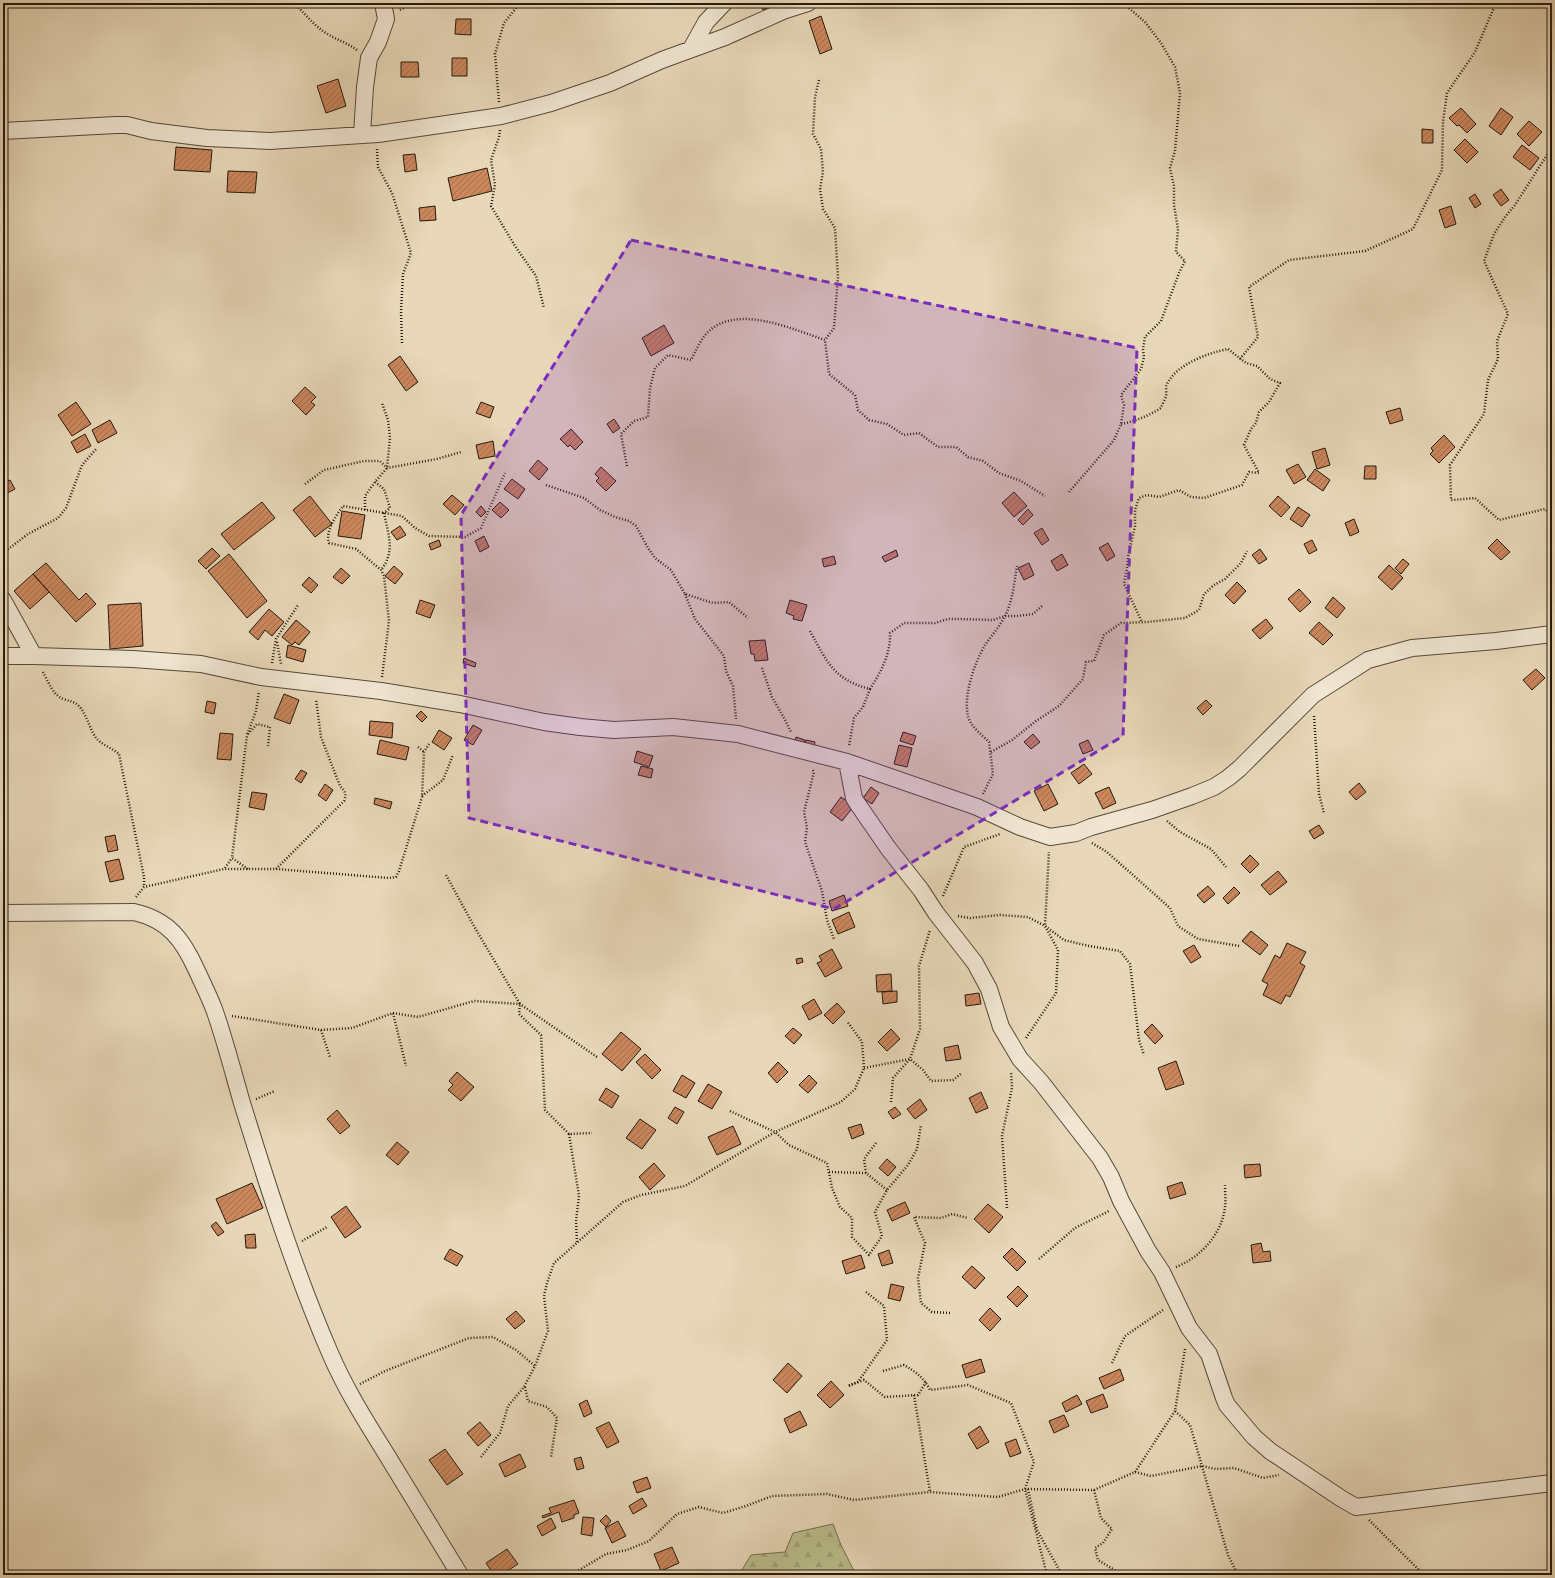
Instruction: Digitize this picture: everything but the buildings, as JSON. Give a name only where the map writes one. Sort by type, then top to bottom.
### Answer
[{"type":"street","points":[[370,134],[365,87],[369,58],[378,42],[386,19],[383,3]]},
{"type":"street","points":[[691,49],[706,22],[724,3]]},
{"type":"street","points":[[3,131],[126,125],[150,131],[207,138],[270,141],[370,134],[501,116],[551,103],[596,88],[691,49],[725,37],[783,11],[808,3]]},
{"type":"street","points":[[3,600],[34,656]]},
{"type":"street","points":[[3,656],[173,661],[201,664],[314,684],[460,704],[544,722],[586,728],[614,730],[673,727],[738,734],[847,762],[977,807],[1020,827],[1050,837],[1076,833],[1091,827],[1152,810],[1214,787],[1228,778],[1313,695],[1368,660],[1384,655],[1429,646],[1496,641],[1552,634]]},
{"type":"street","points":[[847,762],[854,798],[857,803],[888,848],[975,963],[989,989],[1002,1027],[1020,1058],[1041,1082],[1100,1158],[1148,1251],[1162,1272],[1189,1328],[1210,1354],[1224,1398],[1254,1437],[1270,1451],[1356,1507],[1552,1483]]},
{"type":"street","points":[[3,912],[134,912],[154,918],[174,932],[188,951],[208,993],[215,1013],[243,1105],[290,1248],[317,1323],[348,1390],[460,1575]]},
{"type":"path","points":[[291,3],[295,4],[323,31],[334,38],[349,44],[369,58]]},
{"type":"path","points":[[520,3],[504,23],[496,54],[497,87],[501,116],[499,137],[491,160],[495,185],[491,206],[515,246],[536,276],[544,308]]},
{"type":"path","points":[[1069,492],[1114,440],[1120,424],[1124,405],[1121,395],[1141,369],[1144,357],[1143,349],[1145,337],[1161,321],[1185,261],[1176,252],[1178,229],[1174,205],[1174,186],[1170,168],[1175,150],[1180,93],[1175,67],[1161,42],[1145,22],[1123,3]]},
{"type":"path","points":[[1240,359],[1258,337],[1249,286],[1289,260],[1365,251],[1413,229],[1442,170],[1443,122],[1447,93],[1475,52],[1496,3]]},
{"type":"path","points":[[819,80],[815,97],[813,134],[821,149],[824,172],[820,188],[823,209],[835,228],[838,277],[834,328],[825,340],[830,374],[855,395],[858,410],[869,420],[887,424],[904,435],[919,433],[938,447],[956,446],[968,458],[983,461],[999,473],[1021,481],[1045,496]]},
{"type":"path","points":[[370,134],[376,153],[378,167],[392,193],[411,253],[403,274],[401,311],[402,343]]},
{"type":"path","points":[[1552,147],[1515,205],[1505,217],[1484,261],[1508,314],[1497,341],[1498,360],[1488,380],[1484,414],[1450,465],[1451,500],[1475,498],[1499,520],[1545,509],[1552,516]]},
{"type":"path","points":[[627,466],[621,434],[634,421],[648,417],[650,388],[655,368],[668,355],[691,360],[707,333],[720,324],[743,319],[763,320],[825,340]]},
{"type":"path","points":[[1120,424],[1139,420],[1146,414],[1161,408],[1166,396],[1167,384],[1188,363],[1210,354],[1228,349],[1246,363],[1258,366],[1270,379],[1280,383],[1269,402],[1259,412],[1256,423],[1251,429],[1244,445],[1259,473],[1249,472],[1242,485],[1204,498],[1191,497],[1179,490],[1159,497],[1147,495],[1138,498],[1135,510],[1135,526],[1124,584],[1142,622]]},
{"type":"path","points":[[365,510],[365,496],[387,468],[390,438],[388,420],[382,403]]},
{"type":"path","points":[[3,553],[28,534],[47,526],[58,518],[66,508],[82,464],[96,448]]},
{"type":"path","points":[[387,468],[437,459],[461,452]]},
{"type":"path","points":[[305,484],[324,470],[364,461],[380,461],[387,468]]},
{"type":"path","points":[[380,692],[389,621],[384,576],[381,570],[356,549],[329,543],[328,533],[343,506],[402,516],[415,528],[429,536],[465,537],[481,528],[506,473]]},
{"type":"path","points":[[375,482],[384,489],[387,496],[390,508],[384,513]]},
{"type":"path","points":[[546,485],[584,498],[600,510],[615,517],[629,521],[636,526],[655,558],[671,570],[685,594],[694,619],[724,656],[726,671],[733,686],[738,734]]},
{"type":"path","points":[[381,570],[387,563],[390,553],[384,513]]},
{"type":"path","points":[[991,752],[1012,740],[1064,701],[1083,679],[1086,662],[1094,660],[1104,635],[1121,623],[1185,618],[1199,610],[1204,594],[1225,578],[1241,563],[1247,552]]},
{"type":"path","points":[[977,807],[993,774],[989,742],[978,732],[968,716],[968,697],[976,662],[985,645],[1005,616],[1011,601],[1017,566]]},
{"type":"path","points":[[685,594],[713,603],[729,602],[748,618]]},
{"type":"path","points":[[224,869],[232,858],[247,735],[270,677],[276,639],[298,605]]},
{"type":"path","points":[[847,762],[854,718],[863,706],[870,689],[879,675],[891,643],[890,633],[904,623],[935,623],[948,619],[993,620],[1005,616],[1033,614],[1042,606]]},
{"type":"path","points":[[810,631],[828,664],[857,685],[870,689]]},
{"type":"path","points":[[270,677],[282,670],[276,639]]},
{"type":"path","points":[[34,656],[54,691],[64,699],[77,704],[96,738],[102,744],[113,749],[119,754],[144,876],[144,887]]},
{"type":"path","points":[[762,668],[772,697],[791,734],[789,746]]},
{"type":"path","points":[[276,869],[344,801],[346,797],[345,792],[340,786],[321,737],[314,684]]},
{"type":"path","points":[[1313,695],[1319,794],[1324,813]]},
{"type":"path","points":[[247,735],[257,724],[270,727],[268,746]]},
{"type":"path","points":[[124,911],[144,887],[224,869],[276,869],[389,878],[396,877],[422,796],[424,752],[429,744]]},
{"type":"path","points":[[418,747],[424,752]]},
{"type":"path","points":[[805,751],[814,772],[804,812],[807,828],[805,842],[822,891],[827,920],[834,939]]},
{"type":"path","points":[[422,796],[443,780],[453,755]]},
{"type":"path","points":[[1152,810],[1180,832],[1211,849],[1226,867]]},
{"type":"path","points":[[891,1102],[893,1078],[910,1059],[920,1029],[919,966],[936,913],[964,847],[1020,827]]},
{"type":"path","points":[[1076,833],[1107,852],[1170,908],[1178,926],[1198,939],[1239,946]]},
{"type":"path","points":[[1020,1058],[1023,1043],[1056,993],[1058,950],[1045,926],[1050,837]]},
{"type":"path","points":[[232,858],[249,869]]},
{"type":"path","points":[[446,875],[475,928],[520,1004],[597,1057]]},
{"type":"path","points":[[936,913],[970,918],[1000,914],[1028,917],[1045,926],[1064,940],[1120,951],[1130,964],[1139,1040],[1144,1055]]},
{"type":"path","points":[[215,1013],[321,1030],[352,1028],[394,1013],[418,1017],[474,1001],[520,1004]]},
{"type":"path","points":[[520,1004],[519,1014],[541,1035],[545,1110],[569,1134],[579,1196],[576,1222],[577,1243]]},
{"type":"path","points":[[394,1013],[406,1066]]},
{"type":"path","points":[[481,1457],[500,1433],[508,1406],[524,1387],[535,1366],[548,1331],[544,1296],[554,1263],[623,1202],[641,1195],[685,1186],[775,1132],[841,1102],[855,1089],[864,1068],[862,1042],[848,1021]]},
{"type":"path","points":[[321,1030],[330,1057]]},
{"type":"path","points":[[1006,1208],[1002,1136],[1012,1088],[1010,1042]]},
{"type":"path","points":[[864,1068],[910,1059]]},
{"type":"path","points":[[910,1059],[923,1070],[931,1081],[953,1080],[962,1073]]},
{"type":"path","points":[[243,1105],[275,1091]]},
{"type":"path","points":[[730,1111],[775,1132],[789,1145],[827,1163],[832,1188],[840,1207],[852,1218],[852,1237],[869,1255],[882,1236],[875,1212],[887,1190],[908,1165],[917,1149],[921,1125]]},
{"type":"path","points":[[569,1134],[592,1132]]},
{"type":"path","points":[[866,1173],[864,1159],[876,1143]]},
{"type":"path","points":[[829,1172],[866,1173],[887,1190]]},
{"type":"path","points":[[1162,1272],[1189,1262],[1205,1248],[1218,1230],[1225,1207],[1225,1185]]},
{"type":"path","points":[[1039,1259],[1075,1228],[1114,1209],[1121,1201]]},
{"type":"path","points":[[950,1313],[932,1312],[921,1303],[918,1278],[925,1244],[914,1217],[941,1218],[952,1214],[968,1218]]},
{"type":"path","points":[[290,1248],[327,1227]]},
{"type":"path","points":[[866,1292],[884,1306],[887,1340],[858,1382],[848,1386],[864,1380],[885,1397],[918,1395],[926,1382]]},
{"type":"path","points":[[1112,1363],[1126,1336],[1163,1311],[1173,1296]]},
{"type":"path","points":[[571,1575],[606,1554],[626,1550],[649,1541],[677,1514],[699,1507],[723,1513],[772,1496],[827,1494],[854,1500],[930,1492],[998,1497],[1026,1489],[1094,1490],[1135,1472],[1175,1411],[1189,1328]]},
{"type":"path","points":[[348,1390],[385,1371],[470,1338],[493,1337],[516,1350],[535,1366]]},
{"type":"path","points":[[883,1371],[904,1365],[926,1382],[930,1390],[968,1385],[1011,1403],[1034,1462],[1026,1489],[1047,1575]]},
{"type":"path","points":[[524,1387],[528,1401],[547,1407],[557,1418],[551,1457]]},
{"type":"path","points":[[914,1395],[930,1492]]},
{"type":"path","points":[[1175,1411],[1190,1425],[1228,1555],[1238,1575]]},
{"type":"path","points":[[1135,1472],[1151,1476],[1202,1466],[1216,1469],[1234,1468],[1263,1478],[1301,1471]]},
{"type":"path","points":[[1026,1489],[1037,1530],[1062,1575]]},
{"type":"path","points":[[1094,1490],[1101,1518],[1112,1529],[1103,1543],[1095,1548],[1098,1560],[1116,1571],[1116,1575]]},
{"type":"path","points":[[1356,1507],[1424,1575]]},
{"type":"highlighted area","points":[[631,240],[1137,348],[1123,736],[834,909],[469,818],[461,515]]},
{"type":"green space","points":[[833,1524],[841,1545],[855,1573],[880,1573],[885,1575],[739,1575],[751,1555],[785,1552],[793,1533]]}]
